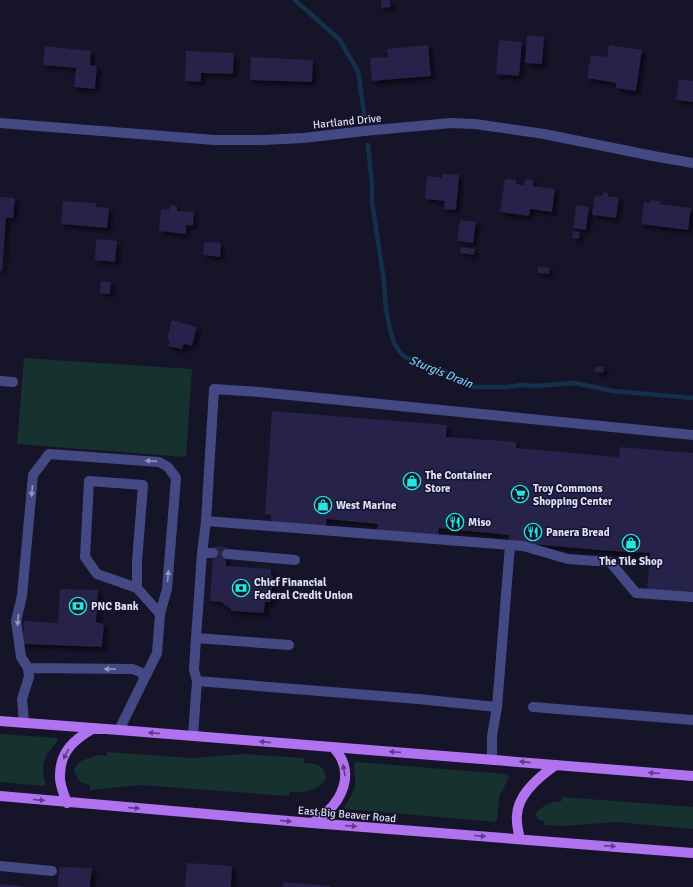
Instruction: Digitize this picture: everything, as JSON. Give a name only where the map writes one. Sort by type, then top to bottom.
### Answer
[{"type":"main road","points":[[0,721],[693,776]]},
{"type":"main road","points":[[67,803],[60,776],[61,765],[65,754],[72,744],[80,736],[94,728]]},
{"type":"main road","points":[[312,823],[327,813],[337,802],[344,787],[345,769],[334,748]]},
{"type":"main road","points":[[520,840],[517,825],[517,813],[520,803],[534,782],[556,765]]},
{"type":"main road","name":"East Big Beaver Road","points":[[0,796],[67,803],[693,853]]},
{"type":"street","name":"Hartland Drive","points":[[0,123],[214,140],[303,138],[364,131],[451,124],[475,124],[544,134],[693,163]]},
{"type":"street","points":[[0,381],[13,382]]},
{"type":"street","points":[[193,736],[197,681],[194,670],[202,553],[206,521],[214,389],[259,392],[693,435]]},
{"type":"street","points":[[24,723],[22,699],[29,678],[28,668],[20,657],[16,621],[22,596],[33,475],[50,454],[159,462],[168,467],[176,478],[167,589],[160,614],[157,653],[119,730]]},
{"type":"street","points":[[137,588],[137,562],[142,485],[89,481],[85,557],[97,574],[137,588],[160,614]]},
{"type":"street","points":[[206,521],[523,546],[568,559],[610,562],[636,593],[693,597]]},
{"type":"street","points":[[492,760],[492,736],[497,707],[510,545]]},
{"type":"street","points":[[202,553],[213,554]]},
{"type":"street","points":[[227,554],[295,560]]},
{"type":"street","points":[[196,638],[289,645]]},
{"type":"street","points":[[28,668],[133,669],[142,673],[144,679]]},
{"type":"street","points":[[197,681],[497,707]]},
{"type":"street","points":[[533,707],[693,720]]},
{"type":"street","points":[[0,866],[52,871]]},
{"type":"green space","points":[[24,358],[192,369],[186,457],[17,444]]},
{"type":"green space","points":[[0,734],[57,738],[58,741],[44,760],[43,771],[46,784],[44,786],[0,782]]},
{"type":"green space","points":[[107,752],[192,758],[244,754],[304,758],[304,763],[316,764],[321,767],[326,778],[320,786],[306,791],[290,792],[289,796],[140,785],[90,790],[90,785],[80,782],[74,771],[76,766],[81,761],[98,755],[107,756]]},
{"type":"green space","points":[[356,762],[506,774],[509,777],[499,797],[496,822],[345,809],[344,807],[355,787],[354,764]]},
{"type":"green space","points":[[562,797],[693,807],[693,829],[616,822],[564,826],[544,825],[544,821],[537,818],[536,813],[548,804],[562,801]]},
{"type":"building","points":[[381,0],[390,0],[391,7],[381,8]]},
{"type":"building","points":[[527,35],[544,37],[542,64],[525,63]]},
{"type":"building","points":[[499,40],[522,42],[519,76],[496,74]]},
{"type":"building","points":[[428,45],[431,76],[372,81],[370,58],[388,57],[387,49]]},
{"type":"building","points":[[609,45],[642,50],[636,91],[616,88],[616,83],[587,78],[591,55],[607,57]]},
{"type":"building","points":[[45,46],[91,51],[90,65],[97,66],[95,89],[74,87],[76,68],[43,65]]},
{"type":"building","points":[[186,51],[234,53],[233,74],[201,73],[201,82],[185,81]]},
{"type":"building","points":[[251,57],[313,60],[312,82],[250,80]]},
{"type":"building","points":[[679,79],[693,81],[693,102],[676,100]]},
{"type":"building","points":[[442,174],[459,175],[456,210],[444,209],[445,201],[425,199],[427,176],[442,178]]},
{"type":"building","points":[[505,179],[517,180],[516,184],[524,185],[525,179],[534,180],[533,186],[555,189],[552,212],[530,209],[529,216],[500,212]]},
{"type":"building","points":[[603,192],[608,193],[608,196],[619,198],[616,218],[592,215],[595,195],[603,196]]},
{"type":"building","points":[[0,197],[15,198],[13,218],[6,218],[2,271],[0,270]]},
{"type":"building","points":[[651,200],[661,201],[660,204],[691,208],[688,230],[641,224],[644,202],[651,203]]},
{"type":"building","points":[[63,201],[96,203],[96,207],[109,208],[107,228],[61,224]]},
{"type":"building","points":[[170,205],[177,206],[177,211],[194,212],[193,226],[186,225],[186,234],[159,231],[161,209],[169,210]]},
{"type":"building","points":[[576,205],[589,207],[586,230],[573,228]]},
{"type":"building","points":[[460,220],[476,222],[473,243],[457,241]]},
{"type":"building","points":[[573,231],[580,232],[579,239],[572,238]]},
{"type":"building","points":[[96,239],[117,241],[115,262],[95,260]]},
{"type":"building","points":[[204,242],[221,243],[220,257],[203,255]]},
{"type":"building","points":[[461,247],[475,249],[474,255],[460,253]]},
{"type":"building","points":[[538,266],[550,268],[549,274],[538,273]]},
{"type":"building","points":[[101,281],[111,282],[110,294],[100,293]]},
{"type":"building","points":[[172,320],[197,327],[192,346],[184,344],[182,349],[168,346],[170,340],[167,339]]},
{"type":"building","points":[[596,366],[604,367],[603,373],[595,372]]},
{"type":"building","points":[[272,411],[447,425],[446,437],[516,442],[516,448],[619,457],[620,447],[693,453],[693,594],[647,590],[650,553],[508,542],[509,535],[439,528],[438,537],[377,531],[378,524],[327,519],[326,527],[271,521],[271,515],[265,514]]},
{"type":"building","name":"Chief Financial Federal Credit Union","points":[[214,546],[227,547],[226,566],[271,569],[271,575],[273,575],[271,602],[265,602],[264,613],[231,611],[231,609],[221,602],[210,601]]},
{"type":"building","name":"PNC Bank","points":[[60,589],[98,590],[96,622],[104,624],[102,647],[23,644],[24,621],[58,623]]},
{"type":"building","points":[[187,863],[232,866],[231,887],[185,887]]},
{"type":"building","points":[[59,867],[92,868],[90,887],[58,887]]},
{"type":"building","points":[[283,882],[330,886],[330,887],[283,887]]},
{"type":"building","points":[[0,884],[23,886],[23,887],[0,887]]},
{"type":"waterway","name":"Sturgis Drain","points":[[295,0],[339,39],[358,71],[365,120]]},
{"type":"waterway","name":"Sturgis Drain","points":[[368,145],[372,184],[372,202],[384,281],[386,309],[394,343],[405,357],[442,370],[472,387],[534,386],[575,383],[613,391],[693,398]]},
{"type":"place","name":"The Container Store","points":[[412,481]]},
{"type":"place","name":"Troy Commons Shopping Center","points":[[520,494]]},
{"type":"place","name":"West Marine","points":[[323,505]]},
{"type":"place","name":"Miso","points":[[455,522]]},
{"type":"place","name":"Panera Bread","points":[[533,532]]},
{"type":"place","name":"The Tile Shop","points":[[631,543]]},
{"type":"place","name":"Chief Financial Federal Credit Union","points":[[241,588]]},
{"type":"place","name":"PNC Bank","points":[[78,606]]}]
